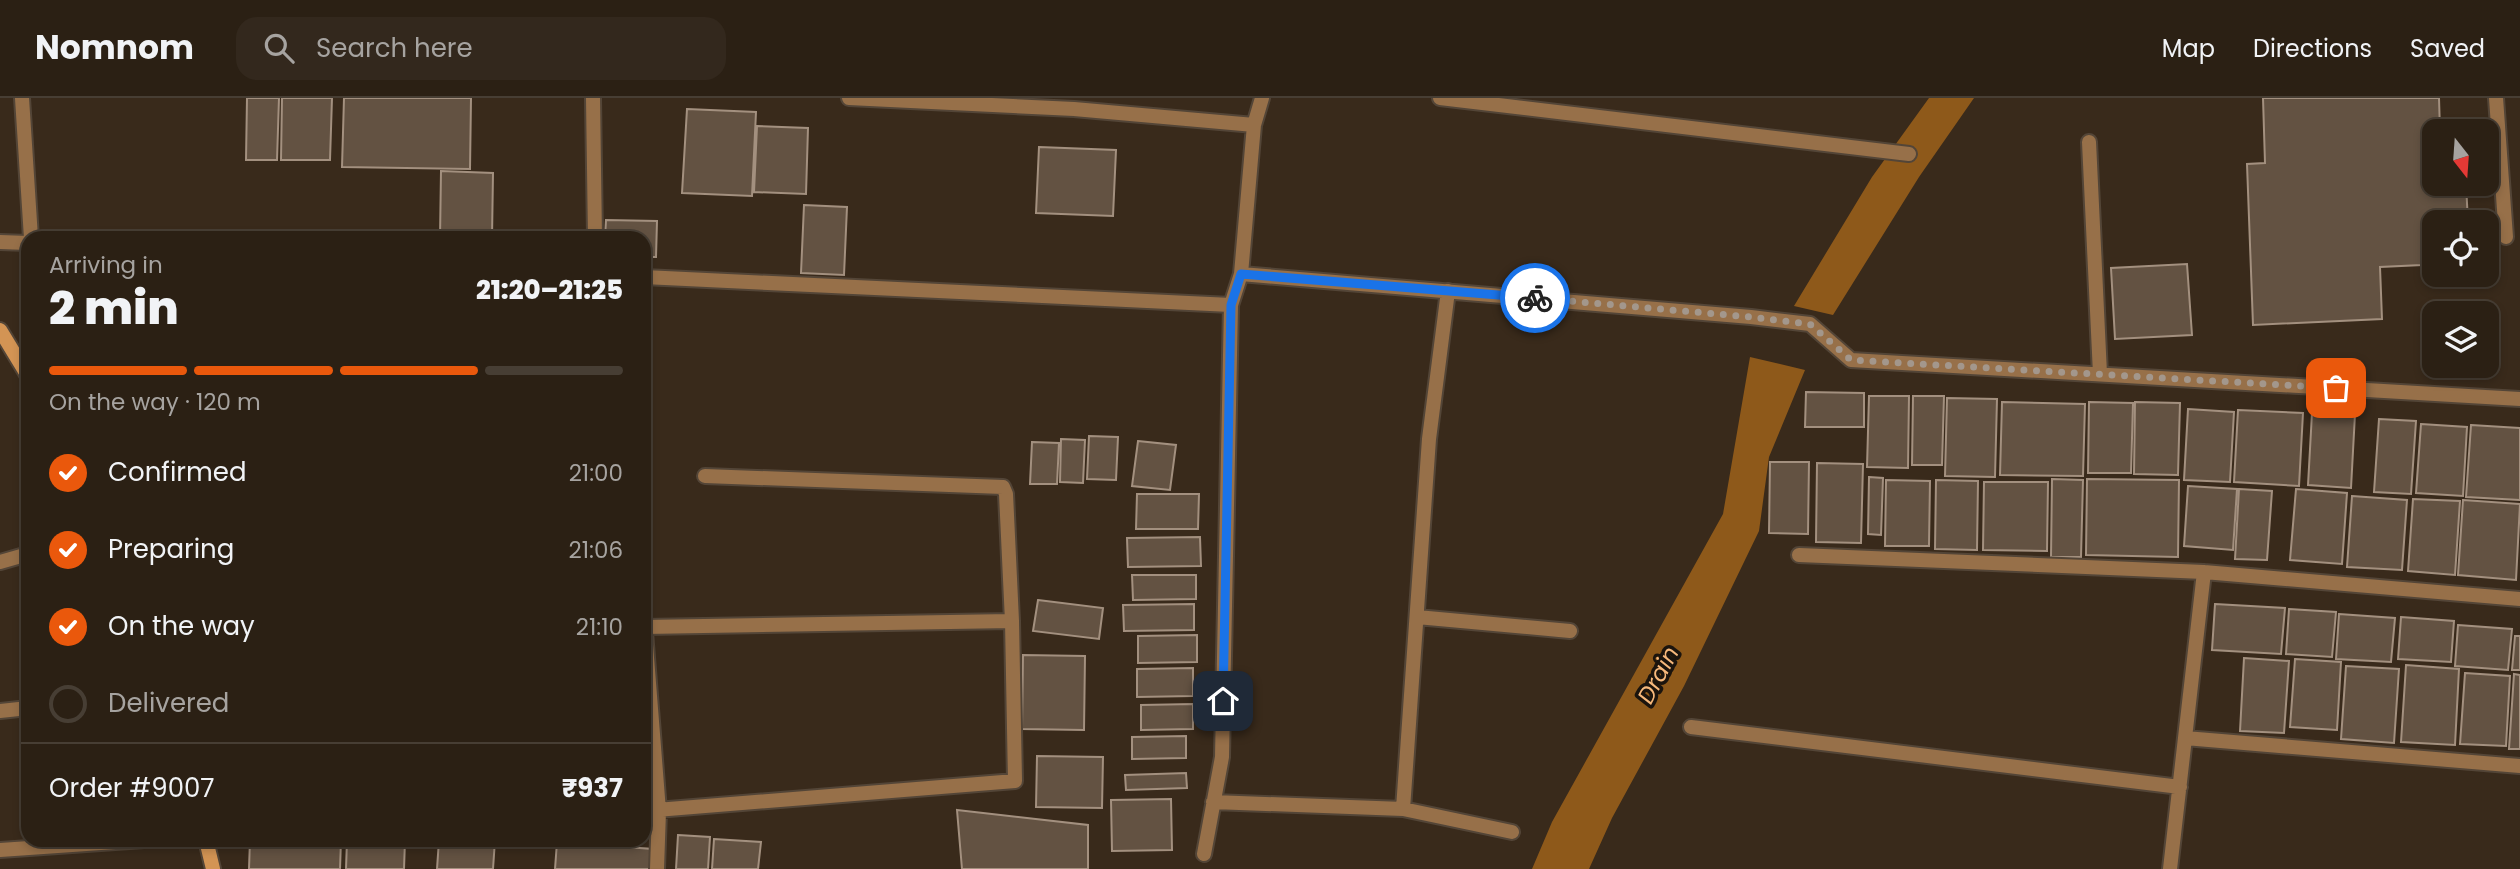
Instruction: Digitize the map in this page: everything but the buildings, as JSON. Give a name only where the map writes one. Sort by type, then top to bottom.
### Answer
[{"type":"street","points":[[22,98],[31,231]]},
{"type":"street","points":[[593,98],[596,231]]},
{"type":"street","points":[[849,98],[1074,109],[1254,125]]},
{"type":"street","points":[[1204,854],[1222,757],[1231,305],[1241,274],[1254,125],[1262,98]]},
{"type":"street","points":[[1440,98],[1909,154]]},
{"type":"street","points":[[2496,98],[2506,236]]},
{"type":"street","points":[[2089,142],[2099,374]]},
{"type":"street","points":[[0,242],[21,243]]},
{"type":"street","points":[[1241,274],[1810,324],[1851,360],[2520,399]]},
{"type":"street","points":[[651,277],[1231,305]]},
{"type":"street","points":[[1404,809],[1429,439],[1448,291]]},
{"type":"street","points":[[0,330],[21,364]]},
{"type":"street","points":[[652,811],[1015,781],[1012,621],[1006,494],[1003,487],[705,476]]},
{"type":"street","points":[[1799,555],[2204,572],[2520,599]]},
{"type":"street","points":[[0,562],[21,556]]},
{"type":"street","points":[[2170,869],[2204,572]]},
{"type":"street","points":[[1417,617],[1570,631]]},
{"type":"street","points":[[651,624],[1012,621]]},
{"type":"street","points":[[0,711],[21,709]]},
{"type":"street","points":[[1691,727],[2180,787]]},
{"type":"street","points":[[2185,738],[2520,766]]},
{"type":"street","points":[[651,784],[657,869]]},
{"type":"street","points":[[1213,802],[1404,809],[1512,832]]},
{"type":"street","points":[[0,850],[43,847]]},
{"type":"street","points":[[208,847],[213,869]]},
{"type":"water","points":[[1929,98],[1974,98],[1919,177],[1833,315],[1794,306],[1872,177]]},
{"type":"water","name":"Drain","points":[[1750,357],[1805,370],[1769,457],[1759,531],[1684,686],[1612,818],[1589,869],[1532,869],[1552,822],[1723,514]]},
{"type":"way so far","points":[[1535,298],[1810,324],[1851,360],[2336,388]]},
{"type":"route","points":[[1223,701],[1231,305],[1241,274],[1535,298]]}]
